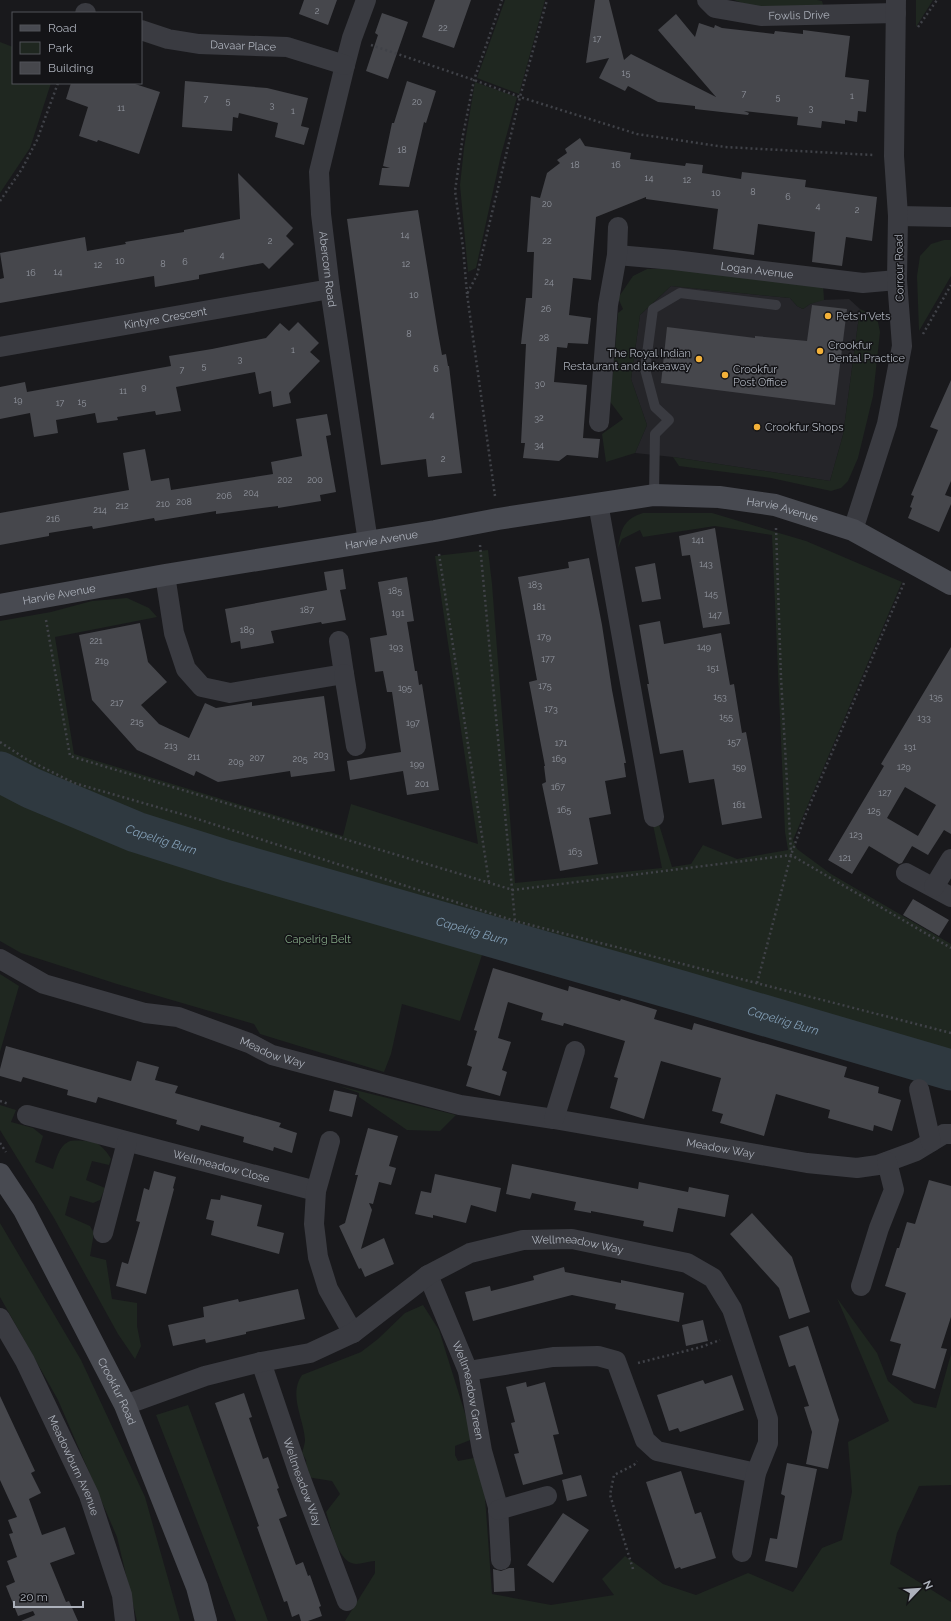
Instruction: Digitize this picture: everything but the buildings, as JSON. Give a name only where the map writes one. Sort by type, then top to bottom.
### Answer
[{"type":"street","name":"Abercorn Road","points":[[366,0],[344,65],[319,172],[321,214],[330,289],[368,542]]},
{"type":"street","name":"Fowlis Drive","points":[[707,0],[715,8],[761,16],[896,7]]},
{"type":"street","name":"Corrour Road","points":[[853,530],[887,424],[902,346],[897,280],[898,216],[894,156],[896,7]]},
{"type":"street","name":"Davaar Place","points":[[142,30],[168,39],[199,44],[287,47],[344,65]]},
{"type":"street","points":[[898,216],[951,217]]},
{"type":"street","points":[[599,422],[608,305],[617,255],[618,227]]},
{"type":"street","name":"Logan Avenue","points":[[617,255],[674,260],[863,283],[897,280]]},
{"type":"street","name":"Kintyre Crescent","points":[[0,347],[330,289]]},
{"type":"street","name":"Harvie Avenue","points":[[0,605],[165,575],[435,531],[488,520],[654,495],[718,497],[775,505],[853,530],[951,584]]},
{"type":"street","points":[[598,503],[654,817]]},
{"type":"street","points":[[165,575],[174,633],[186,669],[202,687],[230,694],[344,674]]},
{"type":"street","points":[[339,641],[356,746]]},
{"type":"street","points":[[934,887],[951,859]]},
{"type":"street","points":[[906,873],[934,887],[951,898]]},
{"type":"street","name":"Meadow Way","points":[[0,959],[44,984],[145,1013],[178,1017],[249,1043],[272,1056],[460,1105],[554,1119],[807,1163],[857,1168],[887,1162],[916,1151],[944,1134],[951,1134]]},
{"type":"street","points":[[554,1119],[575,1051]]},
{"type":"street","points":[[919,1089],[931,1142]]},
{"type":"street","name":"Wellmeadow Close","points":[[27,1115],[316,1191]]},
{"type":"street","points":[[330,1141],[316,1191],[314,1224],[318,1257],[328,1289],[353,1333]]},
{"type":"street","points":[[103,1233],[127,1142]]},
{"type":"street","points":[[861,1286],[879,1228],[894,1190],[887,1162]]},
{"type":"street","name":"Crookfur Road","points":[[0,1174],[24,1210],[124,1404],[197,1587],[206,1621]]},
{"type":"street","name":"Wellmeadow Way","points":[[124,1404],[205,1376],[261,1362],[310,1353],[353,1333],[428,1275],[470,1253],[524,1240],[572,1240],[687,1263],[712,1278],[732,1309],[768,1419],[768,1443],[756,1473],[742,1552]]},
{"type":"street","name":"Wellmeadow Green","points":[[428,1275],[468,1371],[482,1451],[498,1510],[501,1560]]},
{"type":"street","name":"Meadowburn Avenue","points":[[0,1318],[25,1361],[89,1496],[122,1595],[125,1621]]},
{"type":"street","points":[[468,1371],[553,1357],[598,1356],[616,1361],[645,1440],[657,1451],[756,1473]]},
{"type":"street","name":"Wellmeadow Way","points":[[261,1362],[299,1474],[347,1601]]},
{"type":"street","points":[[498,1510],[547,1496]]},
{"type":"lane","points":[[654,495],[655,434],[668,420],[655,407],[645,369],[653,309],[680,293],[776,305]]},
{"type":"path","points":[[502,0],[474,80],[463,135],[455,191],[463,246],[488,520],[515,921]]},
{"type":"path","points":[[467,294],[477,275],[520,97],[547,0]]},
{"type":"path","points":[[352,38],[520,97],[637,134],[725,147],[894,156]]},
{"type":"path","points":[[0,201],[22,169],[34,146],[58,84]]},
{"type":"path","points":[[902,346],[919,342],[951,285]]},
{"type":"path","points":[[775,505],[781,678],[791,855]]},
{"type":"path","points":[[435,531],[489,882]]},
{"type":"path","points":[[756,983],[791,855],[805,816],[913,563]]},
{"type":"path","points":[[42,598],[70,756],[513,890],[791,855],[951,948]]},
{"type":"path","points":[[0,742],[26,759],[74,783],[188,816],[515,921],[951,1033]]},
{"type":"path","points":[[619,1369],[645,1360],[701,1348],[740,1334]]},
{"type":"path","points":[[633,1569],[610,1495],[614,1475],[634,1465],[651,1446]]},
{"type":"shaded area","points":[[671,286],[790,298],[797,306],[803,309],[810,304],[821,300],[849,299],[860,309],[843,435],[830,481],[673,457],[635,453],[647,425],[631,379],[640,315]]},
{"type":"green space","points":[[505,0],[545,0],[519,94],[477,78]]},
{"type":"green space","points":[[734,0],[817,0],[822,1],[824,8],[750,6]]},
{"type":"green space","points":[[916,0],[933,0],[916,27]]},
{"type":"green space","points":[[0,42],[12,47],[12,84],[51,84],[30,148],[0,193]]},
{"type":"green space","points":[[475,82],[517,97],[501,155],[476,268],[468,272],[460,185],[464,148]]},
{"type":"green space","points":[[944,240],[951,240],[951,276],[919,331],[917,276],[920,256],[931,244]]},
{"type":"green space","points":[[647,269],[667,269],[823,284],[824,300],[810,304],[803,309],[797,306],[790,298],[671,286],[640,315],[631,379],[647,425],[635,453],[606,462],[602,434],[623,419],[608,399],[613,374],[618,313],[623,309],[618,298],[633,276]]},
{"type":"green space","points":[[860,309],[877,317],[880,332],[873,396],[858,458],[848,481],[841,488],[831,491],[771,478],[679,466],[673,457],[830,481],[843,435]]},
{"type":"green space","name":"Capelrig Belt","points":[[643,513],[712,513],[806,541],[902,582],[793,840],[797,849],[831,874],[951,944],[951,1086],[876,1054],[808,1040],[581,971],[484,949],[460,1021],[402,1004],[391,1054],[384,1072],[260,1034],[254,1024],[117,984],[21,953],[0,941],[0,621],[51,612],[92,601],[127,598],[149,608],[157,617],[55,637],[74,754],[343,836],[351,804],[478,844],[435,556],[488,550],[492,584],[515,883],[662,868],[652,820],[657,818],[672,867],[691,864],[703,845],[737,859],[788,850],[785,832],[772,535],[715,526],[643,537],[640,530],[622,539],[618,548],[620,536],[624,526],[631,518]]},
{"type":"green space","points":[[0,974],[19,986],[0,1052]]},
{"type":"green space","points":[[339,1086],[456,1115],[440,1131],[407,1130],[359,1097],[359,1093]]},
{"type":"green space","points":[[0,1105],[16,1110],[11,1122],[33,1128],[43,1136],[35,1162],[53,1169],[62,1147],[70,1141],[86,1141],[96,1143],[105,1150],[111,1159],[109,1165],[92,1161],[86,1180],[105,1188],[100,1200],[93,1203],[70,1196],[65,1215],[90,1226],[94,1233],[90,1256],[106,1260],[112,1299],[137,1303],[137,1326],[141,1346],[135,1359],[118,1334],[54,1218],[0,1130]]},
{"type":"green space","points":[[0,1223],[81,1360],[145,1497],[180,1621],[137,1621],[117,1537],[58,1400],[0,1297]]},
{"type":"green space","points":[[837,1298],[877,1353],[888,1381],[914,1403],[936,1408],[951,1354],[951,1485],[919,1486],[897,1533],[890,1564],[951,1602],[951,1621],[345,1621],[375,1573],[375,1561],[356,1564],[349,1562],[339,1551],[326,1512],[340,1494],[332,1481],[307,1477],[306,1460],[302,1453],[305,1442],[304,1432],[296,1391],[302,1375],[361,1352],[378,1339],[405,1313],[423,1305],[439,1330],[473,1439],[455,1446],[455,1455],[458,1461],[474,1458],[484,1483],[492,1594],[551,1605],[614,1595],[602,1579],[625,1556],[663,1584],[696,1595],[748,1573],[793,1592],[822,1548],[842,1540],[852,1492],[848,1442],[889,1421]]},
{"type":"green space","points":[[188,1405],[268,1621],[236,1621],[156,1415]]},
{"type":"waterway","name":"Capelrig Burn","points":[[0,772],[31,788],[136,832],[228,861],[951,1070]]},
{"type":"place","name":"Pets‘n’Vets","points":[[828,316]]},
{"type":"place","name":"Crookfur Dental Practice","points":[[820,351]]},
{"type":"place","name":"The Royal Indian Restaurant and takeaway","points":[[699,359]]},
{"type":"place","name":"Crookfur Post Office","points":[[725,375]]},
{"type":"place","name":"Crookfur Shops","points":[[757,427]]}]
